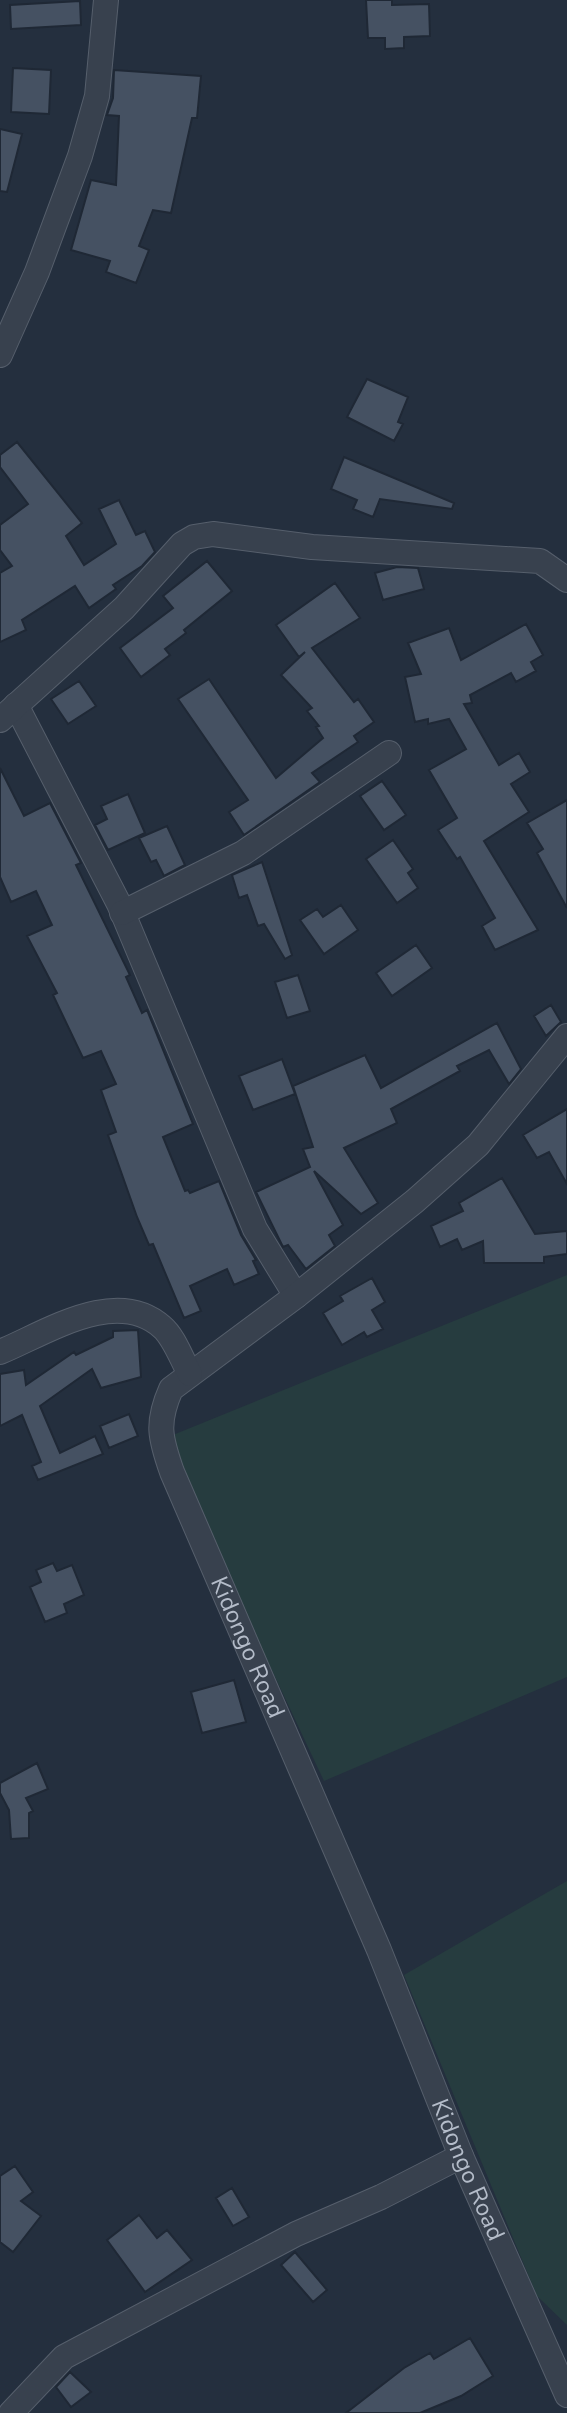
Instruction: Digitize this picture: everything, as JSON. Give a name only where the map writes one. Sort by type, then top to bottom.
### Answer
[{"type":"street","points":[[0,355],[37,272],[80,156],[97,96],[106,0]]},
{"type":"street","points":[[296,1296],[255,1229],[122,913],[8,713],[124,608],[182,544],[194,537],[213,534],[312,547],[540,561],[567,580]]},
{"type":"street","points":[[122,913],[243,853],[389,753]]},
{"type":"street","name":"Kidongo Road","points":[[567,1036],[478,1145],[415,1201],[296,1296],[171,1388],[163,1407],[160,1440],[281,1729],[379,1951],[461,2156],[567,2395]]},
{"type":"street","points":[[0,1352],[89,1315],[131,1310],[164,1328],[190,1374]]},
{"type":"street","points":[[11,2413],[64,2357],[296,2234],[382,2197],[461,2156]]},
{"type":"green space","points":[[567,1275],[567,1677],[324,1781],[163,1439]]},
{"type":"green space","points":[[567,1881],[567,2325],[537,2296],[404,1975]]},
{"type":"building","points":[[366,0],[392,0],[392,5],[429,4],[430,36],[404,37],[404,48],[385,49],[385,38],[368,38]]},
{"type":"building","points":[[80,1],[81,25],[11,29],[10,5]]},
{"type":"building","points":[[13,68],[51,70],[49,114],[11,112]]},
{"type":"building","points":[[114,70],[201,76],[197,118],[192,118],[171,213],[153,210],[139,246],[149,250],[136,283],[106,272],[110,261],[71,250],[91,180],[116,185],[119,116],[107,115],[113,98]]},
{"type":"building","points":[[0,129],[22,134],[7,192],[0,191]]},
{"type":"building","points":[[367,379],[408,397],[398,422],[403,424],[394,441],[347,417]]},
{"type":"building","points":[[17,442],[82,523],[66,536],[84,565],[116,544],[99,509],[119,500],[136,535],[145,531],[155,552],[142,566],[113,585],[116,589],[89,608],[75,586],[22,620],[26,630],[0,642],[0,573],[12,566],[0,550],[0,525],[28,504],[0,467],[0,455]]},
{"type":"building","points":[[344,457],[454,503],[452,509],[380,499],[373,517],[353,509],[357,500],[331,489]]},
{"type":"building","points":[[207,561],[232,591],[184,630],[186,633],[165,649],[170,655],[141,677],[120,648],[173,608],[163,596]]},
{"type":"building","points":[[397,567],[418,568],[424,589],[383,600],[375,573]]},
{"type":"building","points":[[335,583],[360,618],[312,648],[354,702],[358,699],[374,722],[354,736],[358,742],[312,773],[320,782],[244,835],[229,812],[248,800],[178,699],[209,679],[276,778],[323,738],[316,727],[319,726],[307,711],[312,708],[281,675],[305,652],[299,657],[276,625]]},
{"type":"building","points":[[526,624],[543,655],[531,662],[536,671],[516,682],[511,673],[470,695],[472,703],[464,704],[499,765],[519,753],[530,772],[511,784],[529,812],[484,841],[538,930],[495,950],[482,926],[495,918],[460,857],[457,859],[438,830],[457,818],[429,770],[466,749],[449,719],[428,724],[428,719],[415,722],[405,677],[421,674],[408,643],[449,628],[461,660]]},
{"type":"building","points":[[79,681],[96,706],[68,724],[51,699]]},
{"type":"building","points":[[0,768],[24,816],[50,803],[81,863],[76,865],[130,975],[126,977],[142,1013],[147,1010],[193,1124],[163,1137],[185,1191],[190,1193],[219,1181],[241,1235],[256,1260],[253,1261],[259,1274],[234,1285],[227,1269],[190,1286],[201,1311],[184,1318],[153,1244],[149,1245],[137,1217],[108,1135],[116,1132],[101,1090],[116,1084],[101,1051],[83,1058],[53,995],[57,993],[27,936],[52,925],[36,891],[11,902],[0,877]]},
{"type":"building","points":[[382,781],[406,815],[384,830],[360,796]]},
{"type":"building","points":[[128,794],[145,833],[108,850],[95,825],[107,819],[101,806]]},
{"type":"building","points":[[567,800],[567,908],[537,853],[543,849],[527,823]]},
{"type":"building","points":[[167,826],[185,865],[164,876],[156,860],[151,862],[139,838]]},
{"type":"building","points":[[393,840],[413,869],[408,873],[418,888],[397,903],[366,859]]},
{"type":"building","points":[[262,862],[292,955],[285,959],[264,924],[258,926],[247,895],[239,898],[232,875]]},
{"type":"building","points":[[341,905],[358,930],[324,954],[300,920],[317,909],[323,917]]},
{"type":"building","points":[[416,945],[432,968],[392,996],[376,973]]},
{"type":"building","points":[[298,975],[310,1011],[287,1018],[275,982]]},
{"type":"building","points":[[551,1005],[561,1022],[546,1036],[534,1016]]},
{"type":"building","points":[[497,1023],[521,1069],[509,1084],[489,1050],[457,1066],[460,1071],[391,1109],[397,1123],[344,1148],[378,1203],[361,1214],[314,1171],[343,1225],[329,1235],[335,1246],[306,1269],[288,1245],[283,1247],[256,1192],[310,1167],[303,1149],[313,1147],[293,1086],[365,1055],[381,1088]]},
{"type":"building","points":[[282,1059],[295,1094],[253,1110],[239,1076]]},
{"type":"building","points":[[567,1109],[567,1184],[549,1152],[537,1158],[523,1135]]},
{"type":"building","points":[[502,1178],[535,1234],[567,1231],[567,1254],[544,1257],[544,1263],[484,1263],[483,1241],[462,1250],[457,1239],[440,1247],[431,1226],[463,1211],[459,1203]]},
{"type":"building","points":[[372,1278],[385,1302],[372,1310],[383,1329],[367,1337],[364,1332],[342,1345],[323,1313],[343,1301],[340,1296]]},
{"type":"building","points":[[138,1330],[141,1377],[101,1388],[92,1369],[40,1406],[60,1453],[95,1436],[103,1454],[38,1480],[32,1466],[41,1462],[22,1415],[0,1426],[0,1374],[24,1370],[26,1385],[74,1352],[76,1355],[113,1337],[113,1331]]},
{"type":"building","points":[[129,1414],[138,1436],[109,1448],[100,1426]]},
{"type":"building","points":[[53,1563],[57,1571],[72,1565],[84,1595],[64,1604],[67,1613],[45,1622],[30,1587],[41,1582],[36,1570]]},
{"type":"building","points":[[234,1680],[246,1722],[202,1733],[191,1692]]},
{"type":"building","points":[[37,1763],[48,1789],[26,1798],[33,1811],[29,1813],[29,1838],[11,1839],[9,1810],[0,1793],[0,1783]]},
{"type":"building","points":[[15,2166],[33,2192],[21,2201],[41,2216],[13,2252],[0,2242],[0,2176]]},
{"type":"building","points":[[232,2188],[249,2217],[233,2226],[216,2198]]},
{"type":"building","points":[[139,2215],[157,2238],[167,2230],[192,2260],[145,2292],[107,2240]]},
{"type":"building","points":[[295,2252],[327,2290],[313,2302],[281,2265]]},
{"type":"building","points":[[470,2338],[493,2376],[461,2396],[420,2413],[346,2413],[404,2368],[430,2353],[434,2359]]},
{"type":"building","points":[[70,2372],[91,2392],[71,2407],[56,2387]]}]
